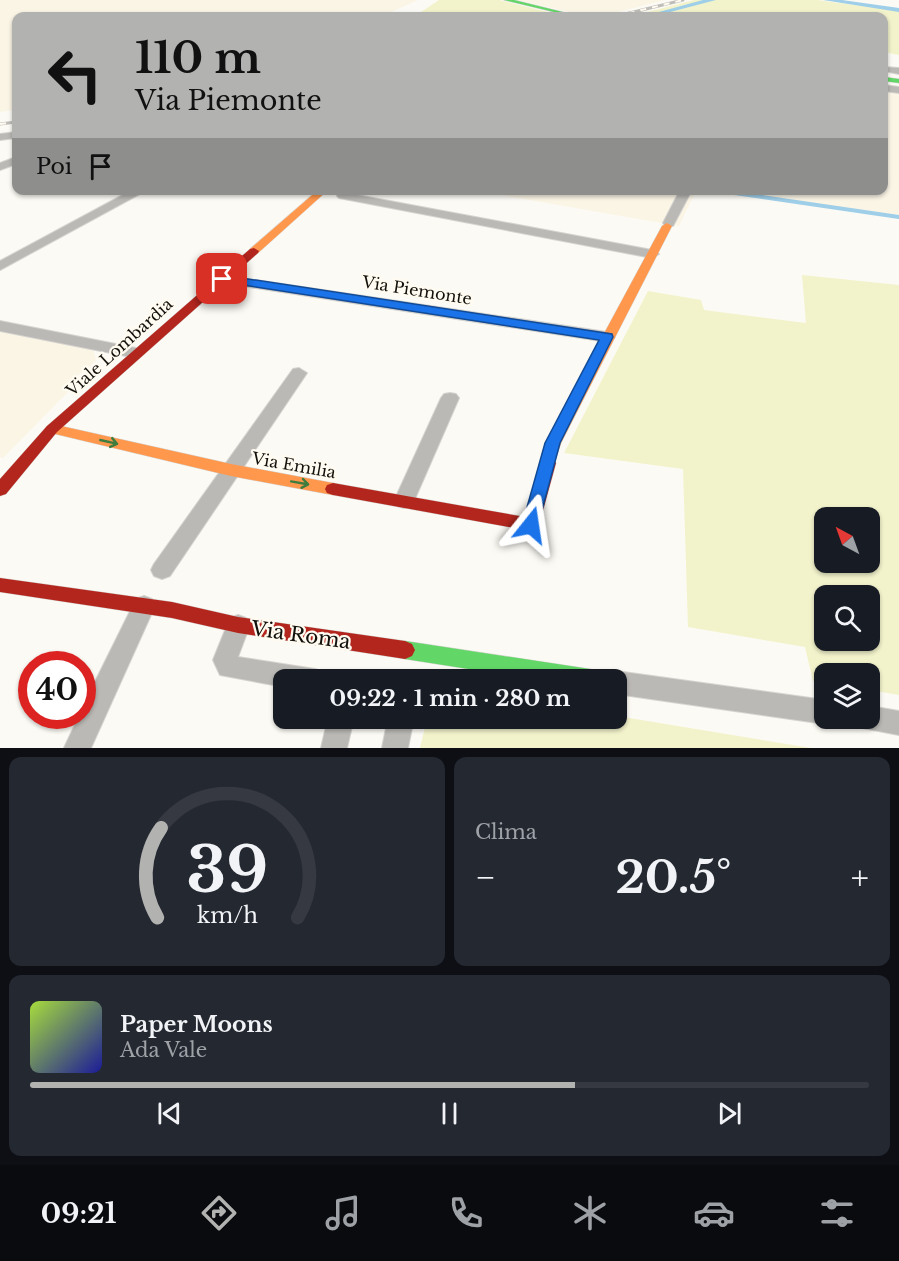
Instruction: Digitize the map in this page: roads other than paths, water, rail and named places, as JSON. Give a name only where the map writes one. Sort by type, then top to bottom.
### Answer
[{"type":"street","points":[[508,0],[559,12]]},
{"type":"street","points":[[0,266],[133,195]]},
{"type":"street","name":"Viale Lombardia","points":[[0,490],[52,429],[318,195]]},
{"type":"street","points":[[344,195],[652,254]]},
{"type":"street","points":[[607,337],[683,195]]},
{"type":"street","name":"Via Piemonte","points":[[222,279],[607,337]]},
{"type":"street","points":[[0,326],[136,353]]},
{"type":"street","name":"Via Emilia","points":[[52,429],[231,470],[531,525],[553,443],[607,337]]},
{"type":"street","points":[[162,570],[299,373]]},
{"type":"street","points":[[404,501],[450,398]]},
{"type":"street","name":"Via Roma","points":[[0,585],[144,606],[238,626],[529,669]]},
{"type":"street","points":[[76,748],[144,606]]},
{"type":"street","points":[[238,626],[226,653],[225,660],[229,667],[273,674]]},
{"type":"street","points":[[627,684],[814,710]]},
{"type":"street","points":[[880,720],[899,723]]},
{"type":"street","points":[[334,748],[338,729]]},
{"type":"street","points":[[395,748],[399,729]]},
{"type":"waterway","points":[[664,12],[712,0]]},
{"type":"waterway","points":[[827,0],[899,10]]},
{"type":"waterway","points":[[748,195],[899,217]]},
{"type":"railway","points":[[634,12],[683,0]]},
{"type":"railway","points":[[0,124],[12,122]]}]
